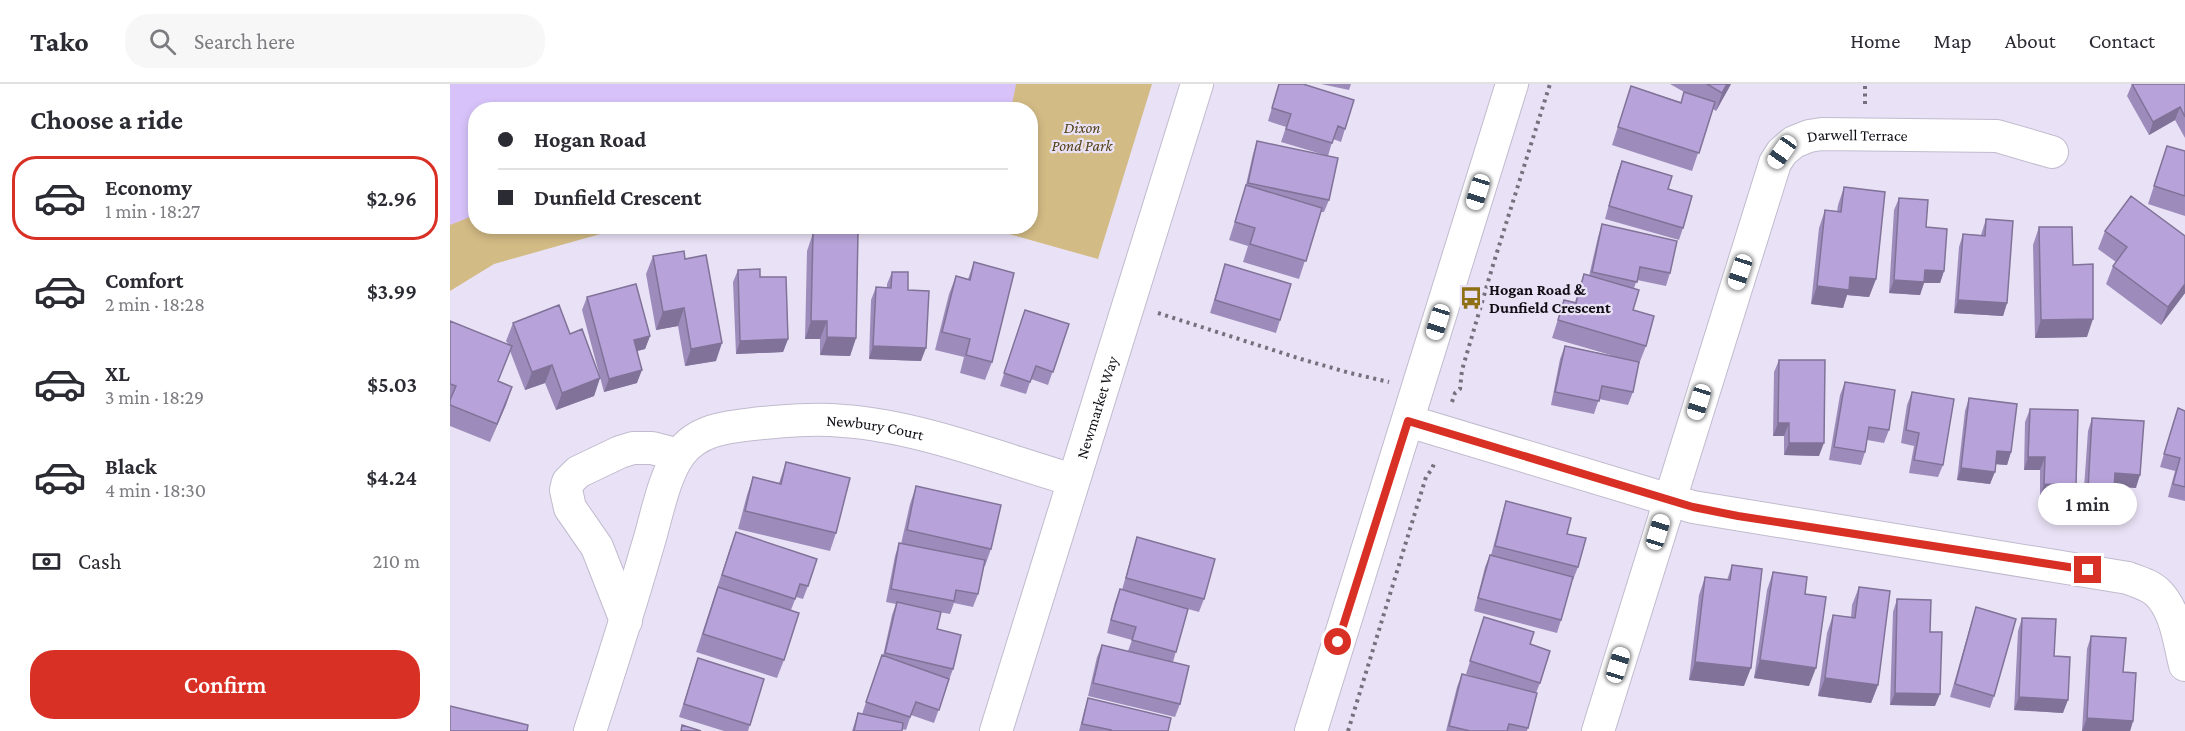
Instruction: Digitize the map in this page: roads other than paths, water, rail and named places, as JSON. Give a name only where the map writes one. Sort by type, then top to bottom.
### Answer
[{"type":"street","name":"Newmarket Way","points":[[996,731],[1197,84]]},
{"type":"street","points":[[1311,731],[1512,84]]},
{"type":"street","name":"Darwell Terrace","points":[[1598,731],[1774,163],[1782,152],[1794,142],[1809,136],[1865,133],[1997,136],[2052,152]]},
{"type":"street","name":"Newbury Court","points":[[590,731],[626,621],[667,482],[680,454],[696,438],[727,427],[782,421],[845,421],[913,432],[1073,480]]},
{"type":"street","points":[[1408,421],[1668,500],[1738,516],[2128,578],[2145,584],[2157,592],[2165,602],[2177,629],[2185,665]]},
{"type":"street","points":[[626,621],[597,547],[570,508],[566,490],[568,482],[578,472],[620,452],[643,447],[680,454]]},
{"type":"place","name":"Hogan Road & Dunfield Crescent","points":[[1471,298]]},
{"type":"park label","name":"Dixon Pond Park","points":[[1082,136]]}]
